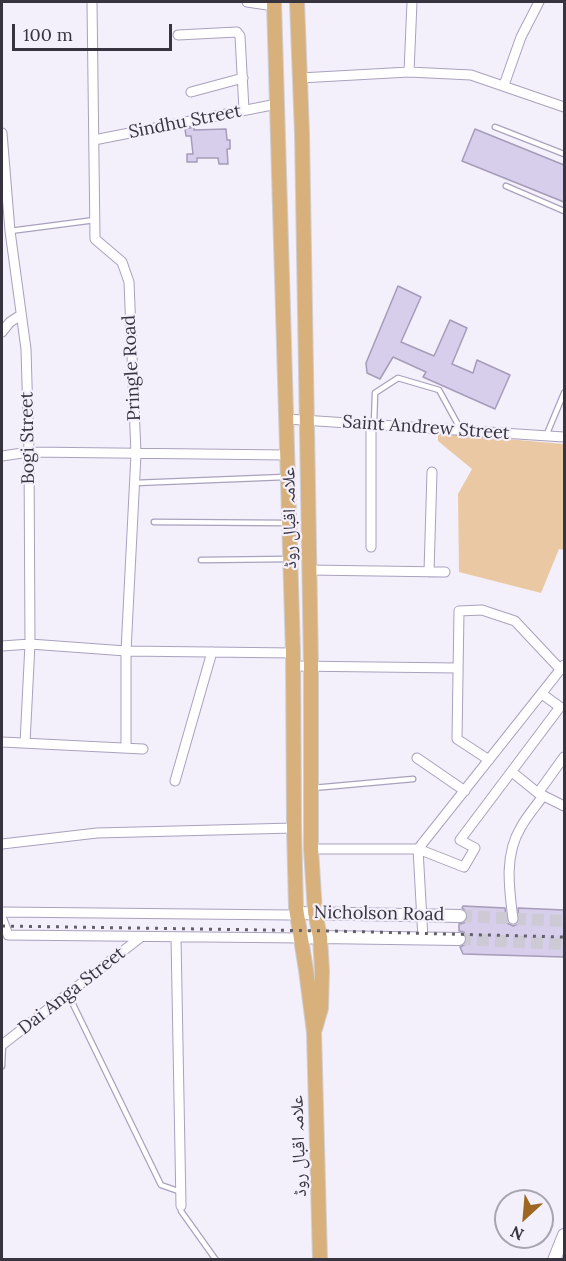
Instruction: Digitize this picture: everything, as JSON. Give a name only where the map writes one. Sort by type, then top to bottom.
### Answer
[{"type":"main road","name":"علامہ اقبال روڈ","points":[[297,2],[307,421],[311,849],[322,971],[321,1008],[314,1032]]},
{"type":"main road","name":"علامہ اقبال روڈ","points":[[274,4],[293,660],[297,913],[314,1032],[320,1260]]},
{"type":"main road","name":"Nicholson Road","points":[[297,913],[460,916]]},
{"type":"main road","name":"Nicholson Road","points":[[302,938],[459,939]]},
{"type":"main road","points":[[554,1260],[564,1235]]},
{"type":"street","name":"Pringle Road","points":[[92,2],[95,239],[122,262],[129,282],[136,454],[126,651],[126,747]]},
{"type":"street","points":[[247,2],[274,4]]},
{"type":"street","points":[[409,72],[412,2]]},
{"type":"street","points":[[504,85],[521,37],[539,2]]},
{"type":"street","points":[[178,34],[237,32],[240,36],[244,110]]},
{"type":"street","points":[[300,78],[409,72],[471,75],[564,107]]},
{"type":"street","points":[[191,92],[243,78]]},
{"type":"street","name":"Sindhu Street","points":[[94,140],[277,104]]},
{"type":"street","name":"Bogi Street","points":[[2,133],[10,231],[26,349],[30,644],[25,743]]},
{"type":"street","points":[[2,332],[10,322],[21,315]]},
{"type":"street","name":"Saint Andrew Street","points":[[286,419],[564,437]]},
{"type":"street","points":[[371,547],[372,425]]},
{"type":"street","points":[[2,456],[29,452],[287,455]]},
{"type":"street","points":[[429,572],[432,472]]},
{"type":"street","points":[[309,570],[445,572]]},
{"type":"street","points":[[489,759],[456,739],[459,611],[482,610],[515,621],[560,670],[564,682]]},
{"type":"street","points":[[2,646],[30,644],[126,651],[212,652],[293,660],[311,666],[458,668]]},
{"type":"street","points":[[175,781],[212,652]]},
{"type":"street","points":[[423,939],[418,849],[560,670]]},
{"type":"street","points":[[311,849],[418,849],[464,867],[475,848],[460,840],[560,707],[542,694]]},
{"type":"street","points":[[2,742],[143,749]]},
{"type":"street","points":[[513,919],[508,878],[511,852],[520,827],[564,757]]},
{"type":"street","points":[[417,758],[465,791]]},
{"type":"street","points":[[512,772],[540,795],[564,806]]},
{"type":"street","points":[[2,844],[97,833],[294,828]]},
{"type":"street","points":[[2,912],[279,915],[297,913]]},
{"type":"street","points":[[2,919],[5,936],[302,938]]},
{"type":"street","name":"Dai Anga Street","points":[[2,1043],[141,937]]},
{"type":"street","points":[[176,937],[181,1206]]},
{"type":"lane","points":[[495,127],[564,154]]},
{"type":"lane","points":[[506,186],[564,211]]},
{"type":"lane","points":[[10,231],[95,220]]},
{"type":"lane","points":[[372,425],[375,393],[398,378],[439,390],[461,430]]},
{"type":"lane","points":[[546,436],[564,393]]},
{"type":"lane","points":[[135,483],[288,477]]},
{"type":"lane","points":[[154,522],[289,523]]},
{"type":"lane","points":[[201,560],[290,559]]},
{"type":"lane","points":[[310,788],[413,779]]},
{"type":"lane","points":[[68,994],[161,1185],[181,1192]]},
{"type":"lane","points":[[2,1043],[2,1065]]},
{"type":"lane","points":[[181,1206],[181,1211],[216,1260]]},
{"type":"shaded area","points":[[438,433],[564,444],[564,550],[559,549],[541,593],[459,572],[458,494],[472,469],[438,441]]},
{"type":"building","points":[[194,127],[194,130],[226,129],[227,140],[230,140],[230,149],[227,149],[228,164],[219,164],[218,158],[197,158],[197,162],[187,162],[187,154],[193,154],[191,136],[186,136],[185,129]]},
{"type":"building","points":[[475,129],[564,165],[564,202],[462,161]]},
{"type":"building","points":[[398,286],[421,297],[401,342],[434,356],[450,320],[467,328],[452,364],[473,373],[477,360],[510,375],[495,409],[423,377],[426,372],[393,357],[380,379],[367,373],[366,363]]},
{"type":"building","points":[[463,906],[505,908],[507,923],[513,926],[519,921],[518,908],[564,910],[564,957],[463,954],[460,947],[466,944],[467,939],[464,932],[459,931],[459,924],[464,923],[468,917]]},
{"type":"tunnel","points":[[460,916],[564,921]]},
{"type":"tunnel","points":[[459,939],[564,944]]},
{"type":"railway","points":[[2,926],[564,937]]}]
